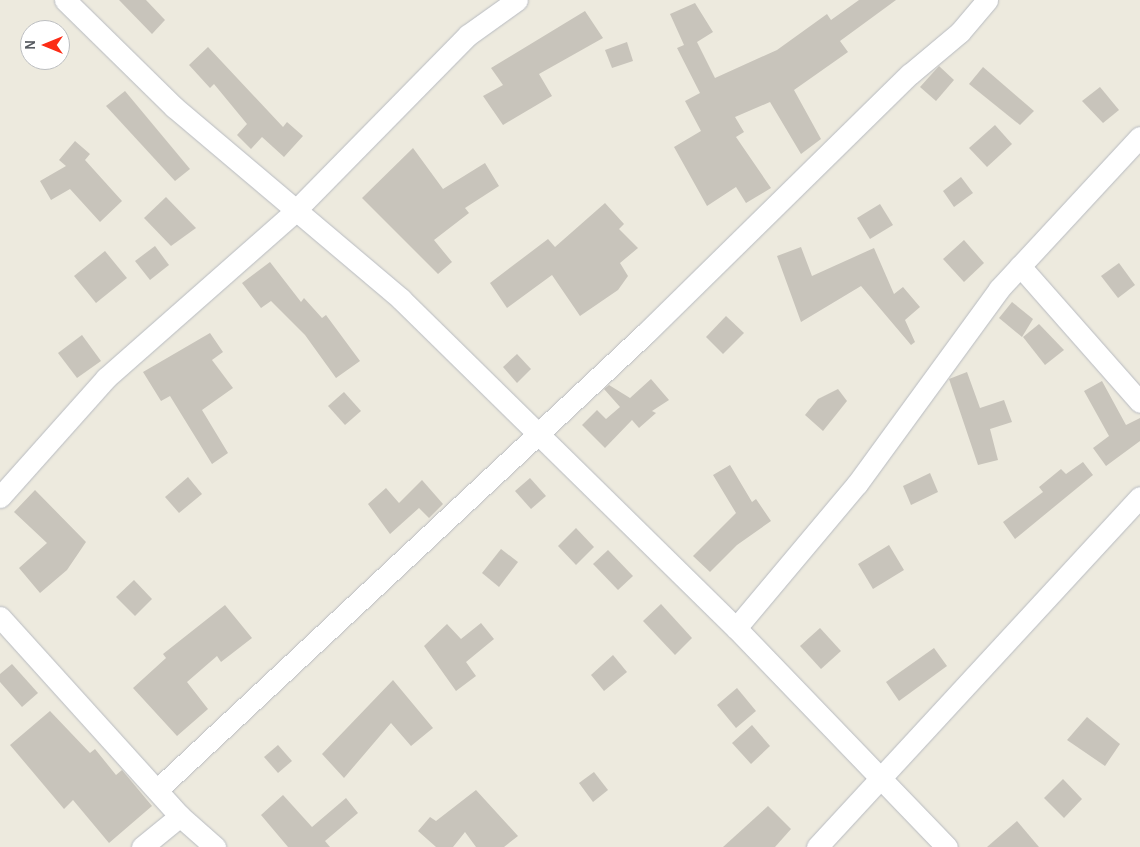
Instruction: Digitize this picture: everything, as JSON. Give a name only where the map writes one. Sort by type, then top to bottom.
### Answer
[{"type":"street","points":[[65,0],[174,107],[294,212],[401,299],[736,628],[880,780],[947,847]]},
{"type":"street","points":[[0,497],[106,378],[294,212],[468,35],[517,0]]},
{"type":"street","points":[[157,790],[539,434],[910,74],[960,32],[987,0]]},
{"type":"street","points":[[736,628],[857,484],[1020,266],[1140,137]]},
{"type":"street","points":[[1020,266],[1140,402]]},
{"type":"street","points":[[817,847],[1140,497]]},
{"type":"street","points":[[0,617],[180,816],[215,847]]},
{"type":"street","points":[[142,847],[180,816]]},
{"type":"building","points":[[119,0],[146,0],[165,20],[152,34]]},
{"type":"building","points":[[859,0],[896,0],[840,41],[848,52],[794,90],[821,139],[801,154],[770,102],[735,117],[744,132],[736,137],[771,188],[746,203],[736,187],[707,206],[674,147],[701,131],[685,101],[700,93],[677,48],[684,45],[670,14],[695,3],[713,32],[697,42],[715,78],[777,50],[827,14],[831,20]]},
{"type":"building","points":[[585,11],[603,38],[539,74],[552,96],[503,125],[483,96],[503,85],[491,68]]},
{"type":"building","points":[[627,42],[633,61],[612,68],[605,50]]},
{"type":"building","points":[[208,47],[283,127],[287,122],[303,136],[284,157],[262,137],[251,149],[237,135],[247,124],[214,84],[210,88],[189,65]]},
{"type":"building","points":[[939,66],[954,80],[936,101],[920,87]]},
{"type":"building","points":[[983,67],[1034,111],[1020,125],[969,84]]},
{"type":"building","points":[[1100,87],[1119,110],[1103,123],[1082,101]]},
{"type":"building","points":[[125,91],[190,169],[175,181],[106,106]]},
{"type":"building","points":[[995,125],[1012,144],[987,167],[969,148]]},
{"type":"building","points":[[75,141],[90,154],[85,160],[122,201],[100,222],[70,189],[51,200],[40,181],[66,166],[59,160]]},
{"type":"building","points":[[413,148],[443,189],[485,163],[499,186],[465,208],[469,213],[434,240],[452,262],[438,274],[362,198]]},
{"type":"building","points":[[961,177],[973,193],[954,207],[943,191]]},
{"type":"building","points":[[166,197],[196,228],[171,246],[144,218]]},
{"type":"building","points":[[605,203],[624,224],[619,229],[638,248],[620,263],[628,276],[618,290],[580,316],[552,275],[507,308],[490,283],[548,239],[555,247]]},
{"type":"building","points":[[880,204],[893,225],[870,239],[857,218]]},
{"type":"building","points":[[964,240],[984,263],[964,282],[943,259]]},
{"type":"building","points":[[155,246],[169,265],[150,280],[135,261]]},
{"type":"building","points":[[801,247],[812,276],[874,248],[894,294],[903,287],[920,307],[905,320],[915,342],[911,345],[861,286],[801,322],[777,256]]},
{"type":"building","points":[[105,251],[127,278],[96,303],[74,276]]},
{"type":"building","points":[[270,262],[301,302],[304,298],[322,318],[326,315],[360,361],[336,378],[305,335],[271,301],[261,308],[242,283]]},
{"type":"building","points":[[1119,263],[1135,285],[1118,298],[1101,276]]},
{"type":"building","points":[[1012,302],[1033,319],[1022,337],[999,318]]},
{"type":"building","points":[[726,316],[744,333],[723,354],[706,337]]},
{"type":"building","points":[[1039,324],[1064,350],[1045,365],[1023,337]]},
{"type":"building","points":[[210,333],[223,352],[212,360],[233,388],[202,410],[228,453],[212,464],[170,396],[161,401],[143,372]]},
{"type":"building","points":[[82,335],[101,361],[77,378],[58,353]]},
{"type":"building","points":[[517,354],[531,369],[517,383],[503,367]]},
{"type":"building","points":[[967,372],[980,408],[1004,400],[1012,422],[990,429],[998,460],[978,465],[949,379]]},
{"type":"building","points":[[651,379],[669,400],[652,411],[656,413],[639,428],[632,420],[605,448],[582,425],[597,410],[606,419],[620,407],[604,389],[609,385],[630,398]]},
{"type":"building","points":[[1102,381],[1126,425],[1140,418],[1140,441],[1106,466],[1093,448],[1109,436],[1084,391]]},
{"type":"building","points":[[838,389],[847,401],[823,431],[805,415],[818,399]]},
{"type":"building","points":[[344,392],[361,411],[345,425],[328,406]]},
{"type":"building","points":[[1083,462],[1093,475],[1015,539],[1003,522],[1043,492],[1039,487],[1061,469],[1066,474]]},
{"type":"building","points":[[730,465],[752,502],[756,499],[771,521],[737,545],[710,572],[693,556],[736,513],[713,475]]},
{"type":"building","points":[[930,473],[938,492],[911,505],[903,486]]},
{"type":"building","points":[[188,477],[202,494],[179,513],[165,497]]},
{"type":"building","points":[[530,478],[546,496],[531,509],[515,491]]},
{"type":"building","points":[[422,480],[443,504],[429,518],[419,508],[390,534],[368,504],[386,488],[399,503]]},
{"type":"building","points":[[35,490],[86,542],[67,570],[40,593],[19,568],[47,543],[14,512]]},
{"type":"building","points":[[576,528],[594,547],[576,565],[558,546]]},
{"type":"building","points":[[889,545],[904,570],[873,589],[858,564]]},
{"type":"building","points":[[501,549],[518,562],[499,587],[482,573]]},
{"type":"building","points":[[608,550],[633,576],[618,590],[593,564]]},
{"type":"building","points":[[134,580],[152,599],[135,616],[116,597]]},
{"type":"building","points":[[661,604],[692,638],[675,655],[643,621]]},
{"type":"building","points":[[225,605],[252,638],[221,662],[217,656],[187,682],[208,709],[177,736],[133,688],[166,658],[163,654]]},
{"type":"building","points":[[481,623],[494,639],[466,662],[476,676],[456,691],[424,646],[447,624],[461,639]]},
{"type":"building","points":[[820,628],[841,651],[821,669],[800,646]]},
{"type":"building","points":[[934,648],[947,666],[899,701],[886,682]]},
{"type":"building","points":[[613,655],[627,672],[604,691],[591,675]]},
{"type":"building","points":[[12,664],[38,693],[22,707],[0,682],[0,674]]},
{"type":"building","points":[[393,680],[433,728],[411,746],[391,723],[344,778],[322,754]]},
{"type":"building","points":[[737,688],[756,711],[736,728],[717,705]]},
{"type":"building","points":[[50,711],[90,753],[95,749],[116,775],[122,770],[152,806],[109,843],[73,800],[64,809],[10,745]]},
{"type":"building","points":[[1087,717],[1120,744],[1105,766],[1067,740]]},
{"type":"building","points":[[752,725],[770,746],[751,764],[732,743]]},
{"type":"building","points":[[278,745],[292,761],[278,773],[264,757]]},
{"type":"building","points":[[594,772],[608,790],[593,802],[579,783]]},
{"type":"building","points":[[1063,779],[1082,799],[1064,818],[1044,798]]},
{"type":"building","points":[[476,790],[518,836],[504,847],[476,847],[465,832],[453,847],[436,847],[418,831],[430,817],[436,821]]},
{"type":"building","points":[[283,795],[312,827],[346,798],[358,813],[325,841],[330,847],[288,847],[261,815]]},
{"type":"building","points":[[768,806],[791,829],[775,847],[723,847]]},
{"type":"building","points":[[1017,821],[1039,847],[987,847]]}]
